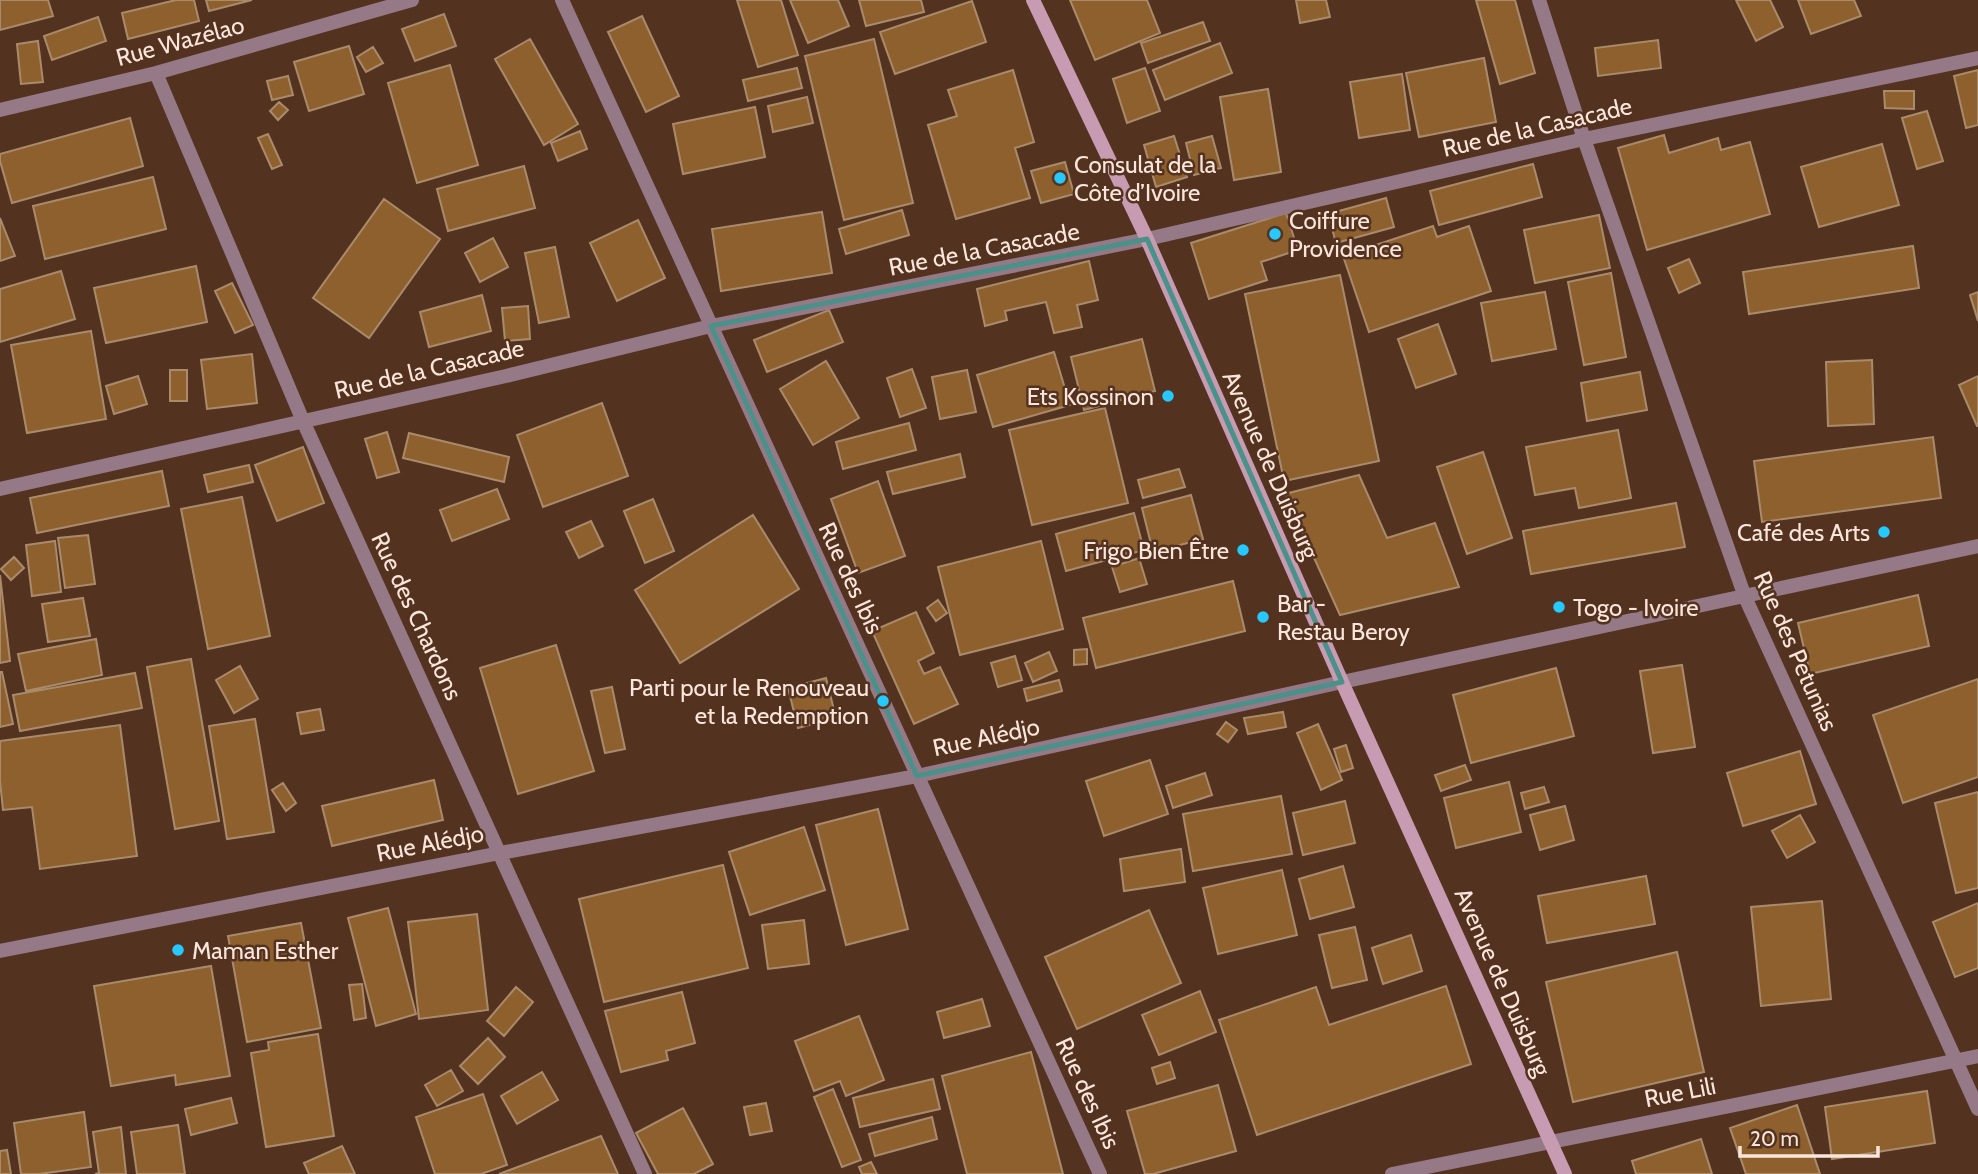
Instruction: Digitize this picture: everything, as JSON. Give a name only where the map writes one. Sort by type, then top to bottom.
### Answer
[{"type":"street","name":"Rue Wazélao","points":[[0,110],[156,73],[412,0]]},
{"type":"street","name":"Rue des Ibis","points":[[562,0],[1100,1174]]},
{"type":"street","name":"Avenue de Duisburg","points":[[1032,0],[1147,239],[1342,682],[1564,1174]]},
{"type":"street","name":"Rue des Petunias","points":[[1539,0],[1584,139],[1745,597],[1978,1109]]},
{"type":"street","name":"Rue de la Casacade","points":[[0,489],[506,376],[711,326],[1147,239],[1584,139],[1978,58]]},
{"type":"street","name":"Rue des Chardons","points":[[156,73],[303,421],[645,1174]]},
{"type":"street","name":"Rue Alédjo","points":[[0,951],[500,853],[917,776],[1978,546]]},
{"type":"street","name":"Rue Lili","points":[[1392,1174],[1978,1056]]},
{"type":"highlighted area","points":[[1147,239],[1342,682],[917,776],[711,326]]},
{"type":"building","points":[[0,0],[48,0],[53,16],[0,30]]},
{"type":"building","points":[[176,0],[194,0],[199,21],[128,39],[122,13]]},
{"type":"building","points":[[206,0],[252,0],[209,11]]},
{"type":"building","points":[[737,0],[781,0],[798,55],[758,67]]},
{"type":"building","points":[[790,0],[838,0],[849,26],[808,43]]},
{"type":"building","points":[[859,0],[921,0],[924,12],[866,26]]},
{"type":"building","points":[[1070,0],[1147,0],[1160,33],[1095,60]]},
{"type":"building","points":[[1296,0],[1326,0],[1330,17],[1300,23]]},
{"type":"building","points":[[1476,0],[1515,0],[1535,73],[1500,84]]},
{"type":"building","points":[[1736,0],[1770,0],[1783,27],[1756,41]]},
{"type":"building","points":[[1798,0],[1854,0],[1861,16],[1811,34]]},
{"type":"building","points":[[972,1],[986,42],[895,74],[880,32]]},
{"type":"building","points":[[444,14],[456,46],[415,61],[402,29]]},
{"type":"building","points":[[642,16],[679,96],[646,112],[608,32]]},
{"type":"building","points":[[98,17],[106,41],[52,60],[44,36]]},
{"type":"building","points":[[1203,22],[1210,41],[1148,63],[1141,43]]},
{"type":"building","points":[[530,39],[578,124],[544,145],[495,59]]},
{"type":"building","points":[[874,39],[913,203],[844,220],[805,56]]},
{"type":"building","points":[[1658,40],[1661,68],[1598,76],[1595,48]]},
{"type":"building","points":[[38,41],[43,82],[21,84],[17,44]]},
{"type":"building","points":[[1220,43],[1232,73],[1165,100],[1153,70]]},
{"type":"building","points":[[349,46],[364,94],[309,111],[294,62]]},
{"type":"building","points":[[373,47],[383,63],[366,72],[357,57]]},
{"type":"building","points":[[1484,58],[1496,122],[1419,137],[1406,73]]},
{"type":"building","points":[[450,65],[478,165],[417,183],[388,83]]},
{"type":"building","points":[[797,68],[802,88],[748,101],[743,80]]},
{"type":"building","points":[[1145,68],[1160,111],[1127,123],[1113,79]]},
{"type":"building","points":[[1013,70],[1034,142],[1015,148],[1030,198],[956,219],[928,125],[957,116],[948,90]]},
{"type":"building","points":[[1978,70],[1978,125],[1966,128],[1954,76]]},
{"type":"building","points":[[1402,74],[1410,130],[1359,138],[1350,82]]},
{"type":"building","points":[[288,76],[293,95],[272,100],[267,81]]},
{"type":"building","points":[[1268,89],[1281,172],[1234,180],[1220,97]]},
{"type":"building","points":[[1884,91],[1914,91],[1914,109],[1885,108]]},
{"type":"building","points":[[807,97],[813,123],[773,132],[768,106]]},
{"type":"building","points":[[279,102],[288,110],[278,120],[270,111]]},
{"type":"building","points":[[755,107],[765,157],[683,174],[673,124]]},
{"type":"building","points":[[1927,111],[1943,161],[1917,169],[1902,118]]},
{"type":"building","points":[[130,118],[143,166],[12,203],[0,154]]},
{"type":"building","points":[[580,131],[587,149],[558,161],[551,143]]},
{"type":"building","points":[[268,134],[282,165],[272,169],[258,138]]},
{"type":"building","points":[[1664,135],[1669,153],[1718,138],[1721,150],[1750,142],[1770,214],[1647,250],[1618,148]]},
{"type":"building","points":[[1174,136],[1187,177],[1156,187],[1144,145]]},
{"type":"building","points":[[1212,136],[1221,168],[1194,175],[1186,143]]},
{"type":"building","points":[[1882,144],[1899,205],[1819,227],[1801,167]]},
{"type":"building","points":[[1065,162],[1074,194],[1041,203],[1031,171]]},
{"type":"building","points":[[1533,164],[1542,197],[1439,225],[1430,191]]},
{"type":"building","points":[[524,166],[535,208],[448,231],[437,189]]},
{"type":"building","points":[[153,177],[166,229],[45,259],[33,206]]},
{"type":"building","points":[[1386,198],[1394,227],[1336,243],[1328,214]]},
{"type":"building","points":[[384,199],[440,239],[369,338],[313,298]]},
{"type":"building","points":[[902,210],[909,235],[846,254],[839,229]]},
{"type":"building","points":[[822,212],[832,273],[721,291],[712,229]]},
{"type":"building","points":[[1286,213],[1298,250],[1261,262],[1267,280],[1209,299],[1191,243]]},
{"type":"building","points":[[1599,215],[1610,268],[1535,283],[1524,230]]},
{"type":"building","points":[[0,218],[15,256],[0,261]]},
{"type":"building","points":[[638,220],[665,278],[617,301],[590,243]]},
{"type":"building","points":[[1433,226],[1437,237],[1469,226],[1491,291],[1369,332],[1343,256]]},
{"type":"building","points":[[493,238],[508,267],[480,282],[465,253]]},
{"type":"building","points":[[1913,246],[1919,288],[1749,314],[1743,272]]},
{"type":"building","points":[[555,247],[569,317],[539,323],[525,253]]},
{"type":"building","points":[[1689,259],[1700,283],[1679,293],[1668,268]]},
{"type":"building","points":[[1089,261],[1098,300],[1077,305],[1082,327],[1054,333],[1046,302],[1005,311],[1007,320],[985,326],[977,289]]},
{"type":"building","points":[[196,266],[207,322],[106,343],[94,288]]},
{"type":"building","points":[[61,271],[75,319],[0,342],[0,289]]},
{"type":"building","points":[[1611,273],[1626,357],[1584,365],[1568,282]]},
{"type":"building","points":[[1340,275],[1379,461],[1284,481],[1245,294]]},
{"type":"building","points":[[232,283],[253,325],[235,333],[215,291]]},
{"type":"building","points":[[1545,292],[1556,349],[1492,361],[1481,303]]},
{"type":"building","points":[[1978,292],[1978,321],[1970,295]]},
{"type":"building","points":[[482,295],[491,331],[429,347],[420,312]]},
{"type":"building","points":[[528,306],[530,339],[505,341],[502,308]]},
{"type":"building","points":[[829,310],[843,342],[767,372],[754,340]]},
{"type":"building","points":[[1438,324],[1456,374],[1416,388],[1398,339]]},
{"type":"building","points":[[91,331],[106,419],[27,433],[11,345]]},
{"type":"building","points":[[1142,339],[1155,391],[1084,410],[1071,357]]},
{"type":"building","points":[[1054,352],[1070,405],[993,427],[977,375]]},
{"type":"building","points":[[252,354],[257,403],[207,409],[201,360]]},
{"type":"building","points":[[1872,360],[1874,424],[1828,426],[1826,362]]},
{"type":"building","points":[[826,361],[859,418],[813,445],[780,389]]},
{"type":"building","points":[[912,369],[926,408],[900,417],[887,378]]},
{"type":"building","points":[[170,370],[187,370],[187,401],[170,401]]},
{"type":"building","points":[[967,370],[976,412],[940,419],[932,377]]},
{"type":"building","points":[[1640,372],[1647,410],[1587,421],[1581,383]]},
{"type":"building","points":[[138,376],[147,404],[114,414],[106,386]]},
{"type":"building","points":[[1978,376],[1978,426],[1977,426],[1959,385]]},
{"type":"building","points":[[602,403],[628,476],[543,507],[517,435]]},
{"type":"building","points":[[1105,408],[1128,503],[1032,525],[1009,430]]},
{"type":"building","points":[[909,423],[916,450],[843,469],[836,442]]},
{"type":"building","points":[[1618,430],[1631,498],[1579,508],[1575,488],[1535,495],[1526,447]]},
{"type":"building","points":[[387,432],[399,472],[377,478],[365,439]]},
{"type":"building","points":[[409,433],[509,457],[504,482],[403,458]]},
{"type":"building","points":[[1933,437],[1941,498],[1762,522],[1754,461]]},
{"type":"building","points":[[303,447],[324,503],[277,521],[255,465]]},
{"type":"building","points":[[1483,452],[1512,538],[1467,554],[1437,467]]},
{"type":"building","points":[[960,454],[965,477],[893,494],[887,472]]},
{"type":"building","points":[[249,465],[253,482],[208,492],[204,475]]},
{"type":"building","points":[[1179,469],[1185,487],[1143,498],[1138,480]]},
{"type":"building","points":[[162,471],[169,506],[37,533],[30,498]]},
{"type":"building","points":[[1359,475],[1387,538],[1435,523],[1459,587],[1340,615],[1285,494]]},
{"type":"building","points":[[878,481],[905,556],[858,573],[831,499]]},
{"type":"building","points":[[497,489],[509,519],[452,541],[440,510]]},
{"type":"building","points":[[1191,495],[1203,539],[1153,552],[1142,508]]},
{"type":"building","points":[[242,497],[270,636],[208,649],[181,509]]},
{"type":"building","points":[[653,499],[674,551],[645,563],[624,511]]},
{"type":"building","points":[[1676,503],[1685,547],[1531,574],[1523,531]]},
{"type":"building","points":[[1134,513],[1144,550],[1066,571],[1056,534]]},
{"type":"building","points":[[753,515],[799,589],[680,663],[635,590]]},
{"type":"building","points":[[591,521],[603,546],[579,558],[566,532]]},
{"type":"building","points":[[88,535],[95,584],[65,588],[58,538]]},
{"type":"building","points":[[55,541],[61,592],[32,596],[26,545]]},
{"type":"building","points":[[1041,541],[1063,629],[960,655],[938,567]]},
{"type":"building","points":[[14,557],[24,568],[11,580],[1,569]]},
{"type":"building","points":[[1139,558],[1147,584],[1120,592],[1112,567]]},
{"type":"building","points":[[0,575],[10,661],[0,663]]},
{"type":"building","points":[[1233,581],[1245,631],[1096,668],[1083,618]]},
{"type":"building","points":[[1918,595],[1929,646],[1810,674],[1798,623]]},
{"type":"building","points":[[83,598],[90,636],[48,642],[42,604]]},
{"type":"building","points":[[938,600],[947,613],[936,621],[927,608]]},
{"type":"building","points":[[916,612],[934,653],[918,661],[924,674],[940,667],[958,704],[914,724],[872,631]]},
{"type":"building","points":[[96,639],[102,675],[26,691],[18,654]]},
{"type":"building","points":[[556,645],[594,771],[518,794],[480,668]]},
{"type":"building","points":[[1087,649],[1087,664],[1074,665],[1074,650]]},
{"type":"building","points":[[1049,652],[1057,671],[1033,682],[1025,663]]},
{"type":"building","points":[[1015,656],[1022,680],[998,687],[991,663]]},
{"type":"building","points":[[191,659],[219,821],[175,829],[147,667]]},
{"type":"building","points":[[1682,665],[1695,747],[1653,753],[1640,671]]},
{"type":"building","points":[[240,666],[258,699],[234,713],[216,680]]},
{"type":"building","points":[[1556,668],[1574,736],[1471,763],[1453,695]]},
{"type":"building","points":[[0,672],[13,724],[0,727]]},
{"type":"building","points":[[135,673],[142,708],[20,731],[13,695]]},
{"type":"building","points":[[826,678],[836,718],[798,728],[788,688]]},
{"type":"building","points":[[1978,679],[1978,777],[1903,803],[1873,715]]},
{"type":"building","points":[[1059,680],[1062,691],[1027,701],[1024,689]]},
{"type":"building","points":[[612,687],[625,749],[605,753],[591,691]]},
{"type":"building","points":[[320,709],[324,730],[301,734],[297,713]]},
{"type":"building","points":[[1283,712],[1286,727],[1248,734],[1244,718]]},
{"type":"building","points":[[255,719],[274,832],[227,839],[209,726]]},
{"type":"building","points":[[1226,722],[1237,730],[1228,742],[1217,734]]},
{"type":"building","points":[[1318,724],[1342,780],[1321,790],[1297,733]]},
{"type":"building","points":[[120,725],[137,856],[40,869],[32,807],[3,810],[0,741]]},
{"type":"building","points":[[1346,745],[1353,768],[1341,772],[1334,749]]},
{"type":"building","points":[[1800,751],[1816,804],[1743,826],[1727,773]]},
{"type":"building","points":[[1150,760],[1168,814],[1104,836],[1086,781]]},
{"type":"building","points":[[1465,765],[1471,780],[1441,791],[1435,775]]},
{"type":"building","points":[[1205,773],[1212,795],[1173,808],[1166,786]]},
{"type":"building","points":[[434,780],[443,820],[332,846],[322,806]]},
{"type":"building","points":[[1509,782],[1521,832],[1456,848],[1444,798]]},
{"type":"building","points":[[283,783],[296,803],[286,811],[272,790]]},
{"type":"building","points":[[1544,787],[1549,802],[1525,809],[1521,793]]},
{"type":"building","points":[[1978,792],[1978,888],[1956,893],[1935,803]]},
{"type":"building","points":[[1281,796],[1292,854],[1193,871],[1183,814]]},
{"type":"building","points":[[1345,801],[1355,843],[1303,855],[1293,813]]},
{"type":"building","points":[[1565,806],[1574,840],[1540,850],[1530,815]]},
{"type":"building","points":[[878,809],[908,929],[846,945],[816,825]]},
{"type":"building","points":[[1800,815],[1815,842],[1787,858],[1772,831]]},
{"type":"building","points":[[804,827],[825,890],[750,915],[729,852]]},
{"type":"building","points":[[1181,849],[1185,882],[1124,891],[1120,859]]},
{"type":"building","points":[[723,865],[748,968],[604,1002],[579,899]]},
{"type":"building","points":[[1343,866],[1354,907],[1310,919],[1299,879]]},
{"type":"building","points":[[1282,870],[1297,935],[1218,954],[1203,888]]},
{"type":"building","points":[[1646,876],[1655,924],[1547,943],[1538,896]]},
{"type":"building","points":[[1822,901],[1831,999],[1761,1006],[1751,907]]},
{"type":"building","points":[[1978,903],[1978,968],[1955,977],[1933,922]]},
{"type":"building","points":[[388,908],[416,1014],[376,1026],[348,918]]},
{"type":"building","points":[[1149,910],[1181,983],[1077,1029],[1045,957]]},
{"type":"building","points":[[477,914],[488,1010],[419,1019],[408,922]]},
{"type":"building","points":[[804,920],[809,964],[768,969],[762,925]]},
{"type":"building","points":[[301,923],[321,1028],[247,1042],[228,936]]},
{"type":"building","points":[[1355,927],[1367,980],[1332,988],[1319,935]]},
{"type":"building","points":[[1411,935],[1422,971],[1383,984],[1372,948]]},
{"type":"building","points":[[1677,952],[1704,1072],[1573,1102],[1546,982]]},
{"type":"building","points":[[211,966],[230,1076],[176,1085],[175,1075],[111,1086],[94,986]]},
{"type":"building","points":[[362,984],[366,1018],[354,1020],[349,985]]},
{"type":"building","points":[[1446,986],[1471,1064],[1257,1135],[1219,1020],[1316,987],[1329,1025]]},
{"type":"building","points":[[516,987],[533,1002],[504,1036],[487,1021]]},
{"type":"building","points":[[1200,991],[1216,1032],[1159,1055],[1142,1015]]},
{"type":"building","points":[[682,992],[695,1043],[666,1051],[668,1060],[621,1072],[605,1011]]},
{"type":"building","points":[[982,999],[990,1026],[944,1038],[937,1012]]},
{"type":"building","points":[[859,1016],[884,1080],[846,1096],[840,1081],[814,1091],[795,1041]]},
{"type":"building","points":[[318,1034],[334,1136],[266,1147],[251,1053],[269,1050],[268,1042]]},
{"type":"building","points":[[488,1038],[505,1057],[478,1084],[460,1066]]},
{"type":"building","points":[[1031,1052],[1063,1174],[967,1174],[942,1076]]},
{"type":"building","points":[[1170,1062],[1175,1078],[1157,1084],[1152,1068]]},
{"type":"building","points":[[451,1070],[463,1091],[437,1106],[425,1085]]},
{"type":"building","points":[[542,1072],[558,1100],[517,1124],[501,1096]]},
{"type":"building","points":[[933,1079],[940,1109],[860,1127],[853,1098]]},
{"type":"building","points":[[1218,1085],[1236,1151],[1145,1174],[1127,1111]]},
{"type":"building","points":[[833,1089],[861,1160],[842,1167],[814,1097]]},
{"type":"building","points":[[1927,1091],[1935,1143],[1832,1159],[1825,1107]]},
{"type":"building","points":[[483,1094],[507,1165],[481,1174],[435,1174],[416,1117]]},
{"type":"building","points":[[231,1098],[237,1123],[191,1135],[185,1109]]},
{"type":"building","points":[[766,1103],[772,1131],[750,1135],[744,1107]]},
{"type":"building","points":[[1797,1105],[1820,1174],[1746,1174],[1730,1128]]},
{"type":"building","points":[[683,1108],[713,1164],[694,1174],[658,1174],[636,1133]]},
{"type":"building","points":[[84,1112],[91,1167],[21,1174],[14,1123]]},
{"type":"building","points":[[932,1117],[937,1139],[875,1156],[869,1134]]},
{"type":"building","points":[[178,1125],[185,1174],[137,1174],[131,1132]]},
{"type":"building","points":[[121,1127],[126,1174],[95,1174],[99,1173],[93,1132]]},
{"type":"building","points":[[601,1136],[618,1174],[499,1174]]},
{"type":"building","points":[[1701,1139],[1712,1174],[1636,1174],[1632,1161]]},
{"type":"building","points":[[342,1146],[355,1174],[309,1174],[304,1163]]},
{"type":"building","points":[[7,1150],[11,1174],[0,1174],[0,1151]]},
{"type":"building","points":[[871,1162],[877,1174],[862,1174],[859,1167]]},
{"type":"place","name":"Consulat de la Côte d’Ivoire","points":[[1060,178]]},
{"type":"place","name":"Coiffure Providence","points":[[1275,234]]},
{"type":"place","name":"Ets Kossinon","points":[[1168,396]]},
{"type":"place","name":"Café des Arts","points":[[1884,532]]},
{"type":"place","name":"Frigo Bien Être","points":[[1243,550]]},
{"type":"place","name":"Togo - Ivoire","points":[[1559,607]]},
{"type":"place","name":"Bar - Restau Beroy","points":[[1263,617]]},
{"type":"place","name":"Parti pour le Renouveau et la Redemption","points":[[883,701]]},
{"type":"place","name":"Maman Esther","points":[[178,950]]}]
